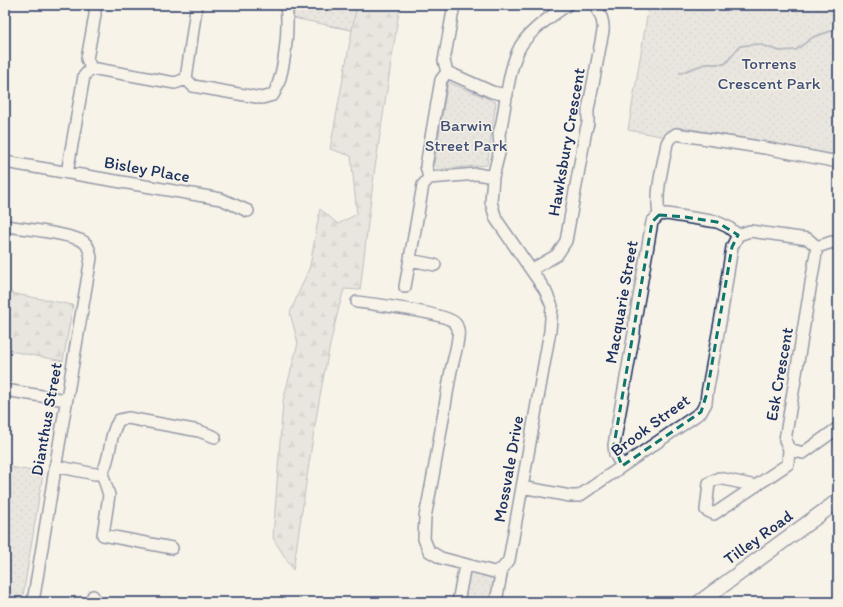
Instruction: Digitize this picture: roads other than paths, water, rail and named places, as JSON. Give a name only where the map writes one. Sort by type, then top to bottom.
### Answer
[{"type":"main road","name":"Tilley Road","points":[[700,602],[838,501]]},
{"type":"street","points":[[91,68],[87,59],[95,15],[95,5]]},
{"type":"street","points":[[186,79],[193,86],[262,98],[273,95],[279,86],[287,34],[286,5]]},
{"type":"street","points":[[447,72],[444,61],[454,5]]},
{"type":"street","name":"Mossvale Drive","points":[[496,602],[502,569],[509,560],[550,331],[552,306],[545,290],[496,219],[490,202],[493,177],[500,148],[499,133],[511,72],[518,50],[531,33],[567,5]]},
{"type":"street","name":"Hawksbury Crescent","points":[[531,270],[557,255],[566,241],[588,123],[588,109],[604,24],[595,5]]},
{"type":"street","points":[[186,79],[196,9]]},
{"type":"street","points":[[91,68],[175,83],[186,79]]},
{"type":"street","points":[[67,173],[84,76],[91,68]]},
{"type":"street","points":[[447,72],[492,92],[507,95]]},
{"type":"street","points":[[429,178],[426,166],[441,80],[447,72]]},
{"type":"street","points":[[838,162],[765,148],[676,134],[667,142],[658,191],[657,206],[659,215],[667,214],[717,222],[728,227],[738,235],[750,231],[808,239],[817,247],[832,242],[838,243]]},
{"type":"street","name":"Bisley Place","points":[[5,162],[221,199],[248,210]]},
{"type":"street","points":[[405,287],[423,185],[429,178],[477,174],[493,177]]},
{"type":"street","name":"Macquarie Street","points":[[622,466],[615,454],[614,445],[652,222],[659,215]]},
{"type":"street","name":"Dianthus Street","points":[[5,226],[74,237],[84,243],[90,250],[91,258],[33,602]]},
{"type":"street","name":"Brook Street","points":[[522,487],[570,496],[578,496],[701,412],[706,402],[732,247],[738,235]]},
{"type":"street","name":"Esk Crescent","points":[[789,449],[785,440],[817,247]]},
{"type":"street","points":[[410,260],[435,264]]},
{"type":"street","points":[[357,302],[402,308],[449,318],[458,327],[459,336],[450,374],[425,517],[424,539],[429,551],[441,558],[494,572],[502,569]]},
{"type":"street","points":[[5,390],[66,400]]},
{"type":"street","points":[[56,466],[95,474],[102,473],[106,467],[114,427],[118,420],[128,418],[199,431],[215,437]]},
{"type":"street","points":[[756,486],[788,464],[789,449],[803,453],[838,428]]},
{"type":"street","points":[[102,473],[109,495],[103,535],[172,548]]},
{"type":"street","points":[[458,602],[465,565]]},
{"type":"waterway","points":[[680,73],[705,64],[725,64],[740,46],[758,44],[780,51],[796,50],[813,37],[838,30]]},
{"type":"park label","name":"Torrens Crescent Park","points":[[769,73]]},
{"type":"park label","name":"Barwin Street Park","points":[[466,135]]}]
